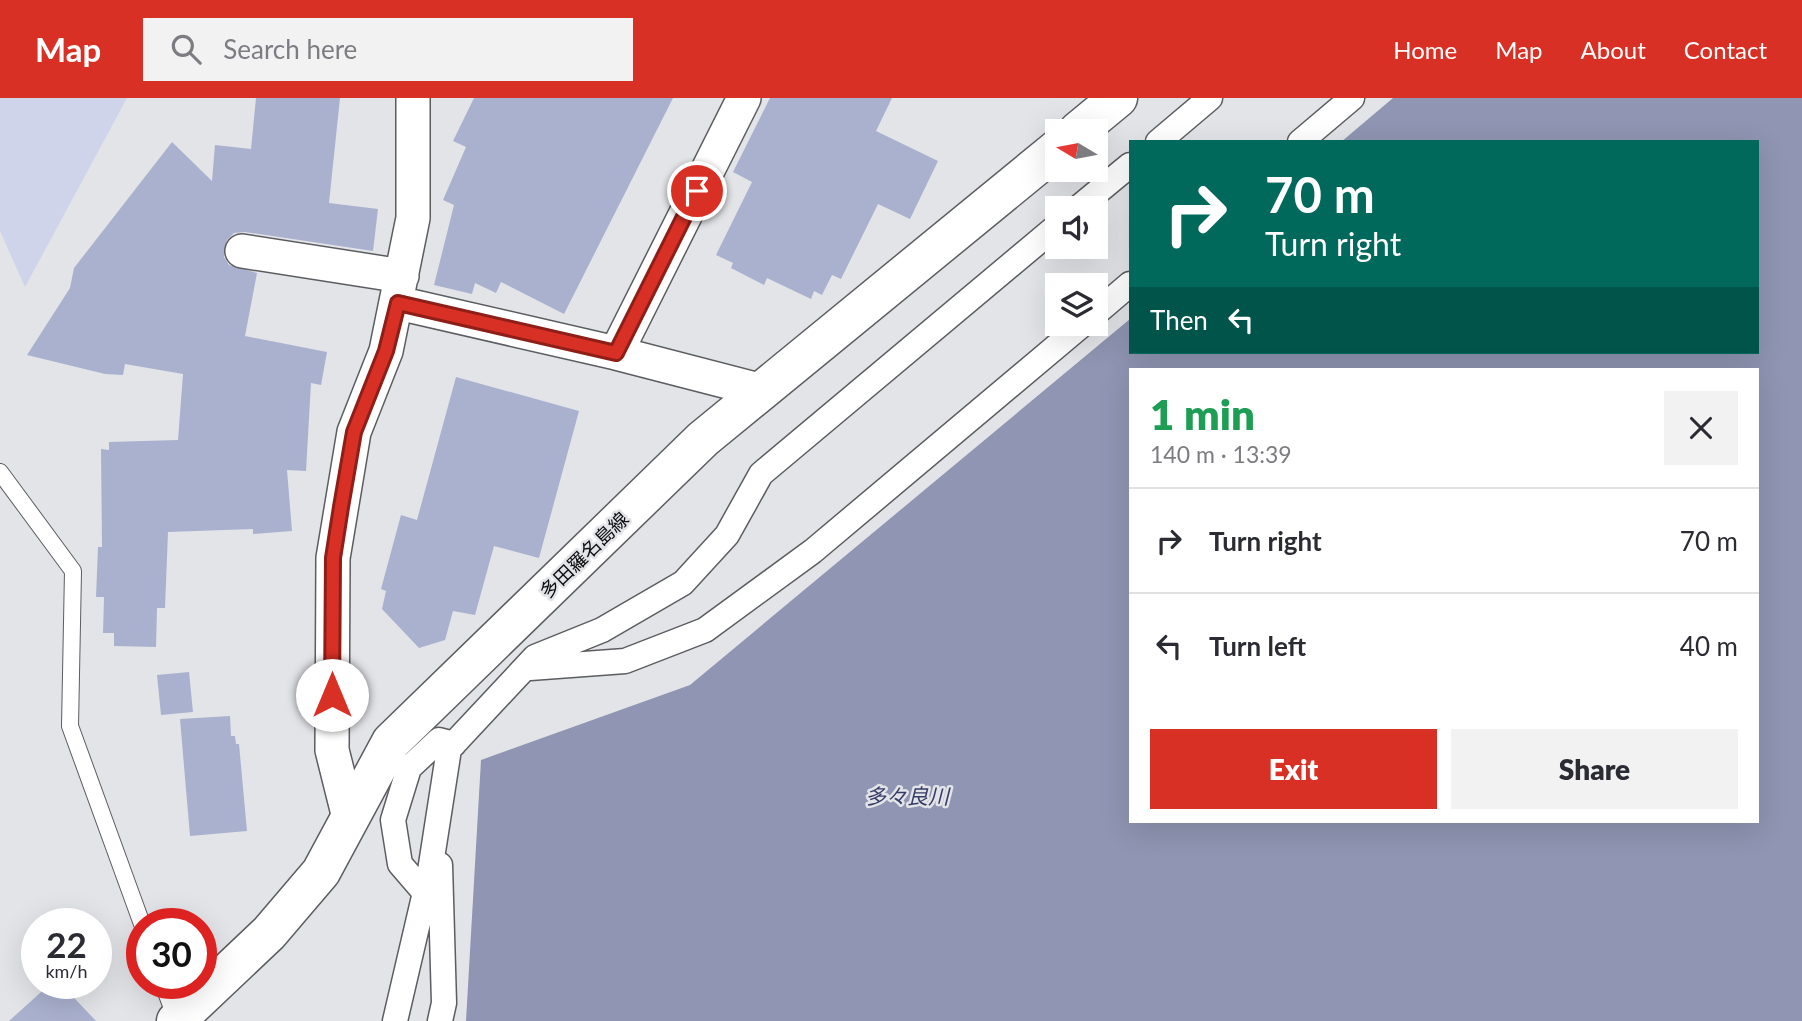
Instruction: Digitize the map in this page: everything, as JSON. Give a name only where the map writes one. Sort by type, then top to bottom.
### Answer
[{"type":"main road","points":[[1093,119],[1118,98]]},
{"type":"main road","name":"多田羅名島線","points":[[176,1021],[269,933],[321,872],[391,742],[703,439],[1045,159]]},
{"type":"street","points":[[349,818],[332,750],[333,558],[354,432],[386,351],[414,218],[413,98]]},
{"type":"street","points":[[616,353],[744,98]]},
{"type":"street","points":[[1160,140],[1210,98]]},
{"type":"street","points":[[1302,140],[1352,98]]},
{"type":"street","points":[[1092,196],[1129,165]]},
{"type":"street","points":[[395,1021],[425,893],[449,749],[535,657],[602,630],[683,583],[727,535],[761,474],[1045,236]]},
{"type":"street","points":[[242,251],[400,290],[616,353],[763,391]]},
{"type":"street","points":[[1108,303],[1129,285]]},
{"type":"street","points":[[525,668],[625,661],[705,629],[813,551],[1069,336]]},
{"type":"street","points":[[425,893],[400,864],[393,820],[409,768],[439,740],[454,744]]},
{"type":"street","points":[[439,814],[444,1003],[440,1021]]},
{"type":"lane","points":[[0,472],[73,571],[70,726],[136,908]]},
{"type":"lane","points":[[168,999],[176,1021]]},
{"type":"shaded area","points":[[0,98],[127,98],[25,287],[0,231]]},
{"type":"water","name":"多々良川","points":[[1393,98],[1802,98],[1802,1021],[466,1021],[481,760],[690,685],[1129,320],[1129,354],[1759,354],[1759,140],[1343,140]]},
{"type":"building","points":[[256,98],[340,98],[329,203],[378,209],[373,251],[245,232],[234,233],[227,240],[224,257],[229,265],[257,273],[245,336],[327,352],[321,385],[311,383],[306,471],[287,470],[292,531],[253,534],[253,529],[168,532],[165,608],[157,608],[156,647],[114,646],[114,633],[103,633],[104,597],[96,597],[98,547],[102,547],[101,449],[109,450],[109,442],[178,440],[183,374],[125,364],[123,375],[105,374],[27,355],[70,288],[74,268],[172,142],[212,181],[215,145],[251,149]]},
{"type":"building","points":[[474,98],[673,98],[564,314],[501,282],[496,293],[475,283],[472,294],[434,285],[454,205],[443,200],[466,147],[453,141]]},
{"type":"building","points":[[770,98],[892,98],[876,131],[938,161],[910,219],[878,204],[841,279],[832,275],[822,295],[814,291],[811,299],[767,278],[764,285],[731,268],[733,263],[716,255],[752,182],[733,172]]},
{"type":"building","points":[[456,377],[579,411],[539,558],[494,546],[475,615],[453,611],[445,640],[419,648],[382,609],[386,591],[381,589],[401,515],[417,520]]},
{"type":"building","points":[[189,672],[193,712],[161,715],[157,675]]},
{"type":"building","points":[[230,716],[231,736],[235,736],[236,744],[239,744],[247,831],[190,836],[180,719]]},
{"type":"building","points":[[33,999],[75,999],[96,1021],[9,1021]]},
{"type":"route","points":[[332,695],[333,558],[341,507],[354,432],[386,351],[398,303],[616,353],[697,191]]}]
